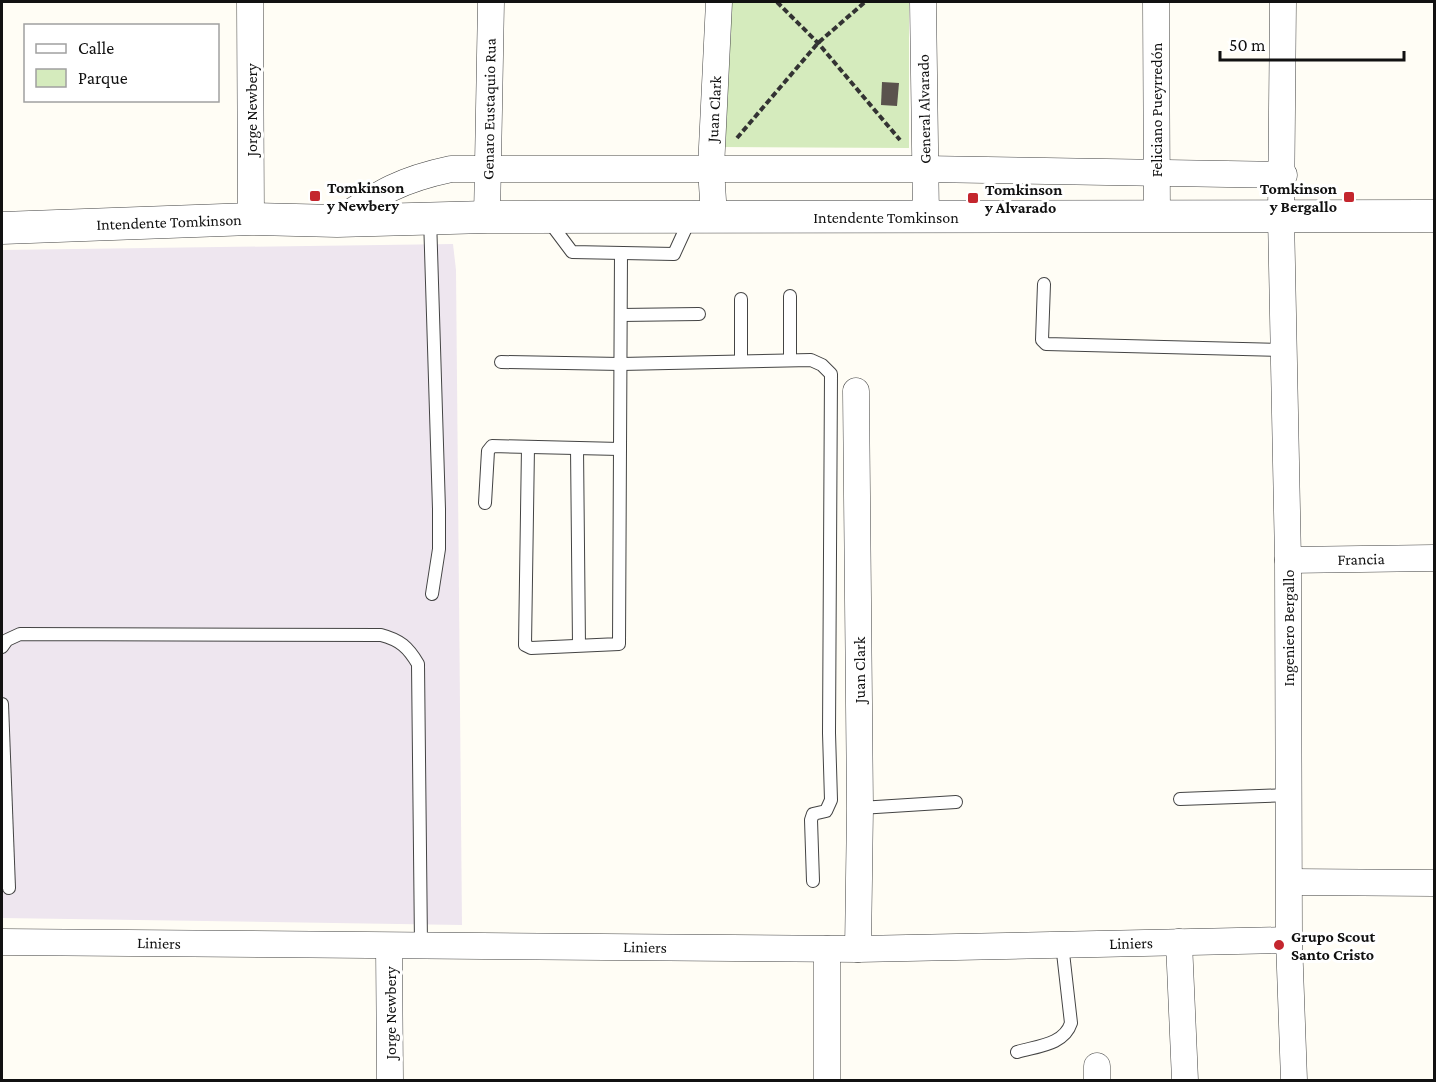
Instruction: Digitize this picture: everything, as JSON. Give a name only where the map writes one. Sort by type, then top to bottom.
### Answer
[{"type":"street","name":"Jorge Newbery","points":[[250,2],[252,219]]},
{"type":"street","name":"Genaro Eustaquio Rua","points":[[487,217],[491,2]]},
{"type":"street","name":"Juan Clark","points":[[703,217],[711,168],[719,2]]},
{"type":"street","name":"General Alvarado","points":[[923,2],[926,217]]},
{"type":"street","name":"Feliciano Pueyrredón","points":[[1156,2],[1157,218]]},
{"type":"street","name":"Ingeniero Bergallo","points":[[1283,2],[1284,175],[1281,216],[1287,560],[1289,940],[1294,1080]]},
{"type":"street","points":[[337,221],[390,186],[415,176],[450,169],[711,168],[1284,175]]},
{"type":"street","name":"Intendente Tomkinson","points":[[2,228],[252,219],[337,221],[487,217],[1434,216]]},
{"type":"street","name":"Juan Clark","points":[[856,391],[860,808],[858,949]]},
{"type":"street","name":"Francia","points":[[1287,560],[1434,558]]},
{"type":"street","points":[[1290,882],[1434,883]]},
{"type":"street","name":"Liniers","points":[[2,942],[858,949],[1289,940]]},
{"type":"street","points":[[1179,942],[1185,1080]]},
{"type":"street","name":"Jorge Newbery","points":[[389,946],[390,1080]]},
{"type":"street","points":[[826,949],[827,1080]]},
{"type":"lane","points":[[545,217],[572,252],[674,254],[703,217]]},
{"type":"lane","points":[[430,218],[439,509],[439,549],[432,594]]},
{"type":"lane","points":[[528,447],[525,645],[531,648],[615,645],[621,642],[621,253]]},
{"type":"lane","points":[[1044,284],[1042,340],[1046,344],[1284,350]]},
{"type":"lane","points":[[790,296],[790,360]]},
{"type":"lane","points":[[741,299],[741,361]]},
{"type":"lane","points":[[621,315],[699,314]]},
{"type":"lane","points":[[501,362],[621,364],[811,360],[822,365],[831,374],[831,800],[826,811],[813,814],[811,820],[813,881]]},
{"type":"lane","points":[[485,503],[489,448],[620,449]]},
{"type":"lane","points":[[577,448],[579,645]]},
{"type":"lane","points":[[2,647],[7,640],[20,634],[381,635],[396,639],[408,647],[418,664],[421,945]]},
{"type":"lane","points":[[2,704],[9,888]]},
{"type":"lane","points":[[1180,799],[1289,795]]},
{"type":"lane","points":[[860,808],[956,802]]},
{"type":"lane","points":[[1017,1052],[1060,1040],[1068,1033],[1071,1023],[1062,944]]},
{"type":"path","points":[[777,2],[819,43],[925,170]]},
{"type":"path","points":[[711,168],[819,43],[865,2]]},
{"type":"shaded area","points":[[453,244],[456,270],[462,925],[2,918],[2,250]]},
{"type":"green space","points":[[721,2],[909,2],[909,148],[721,147]]},
{"type":"building","points":[[882,82],[899,83],[897,106],[881,105]]},
{"type":"place","name":"Tomkinson y Newbery","points":[[315,196]]},
{"type":"place","name":"Tomkinson y Bergallo","points":[[1349,197]]},
{"type":"place","name":"Tomkinson y Alvarado","points":[[973,198]]},
{"type":"place","name":"Grupo Scout Santo Cristo","points":[[1279,945]]}]
